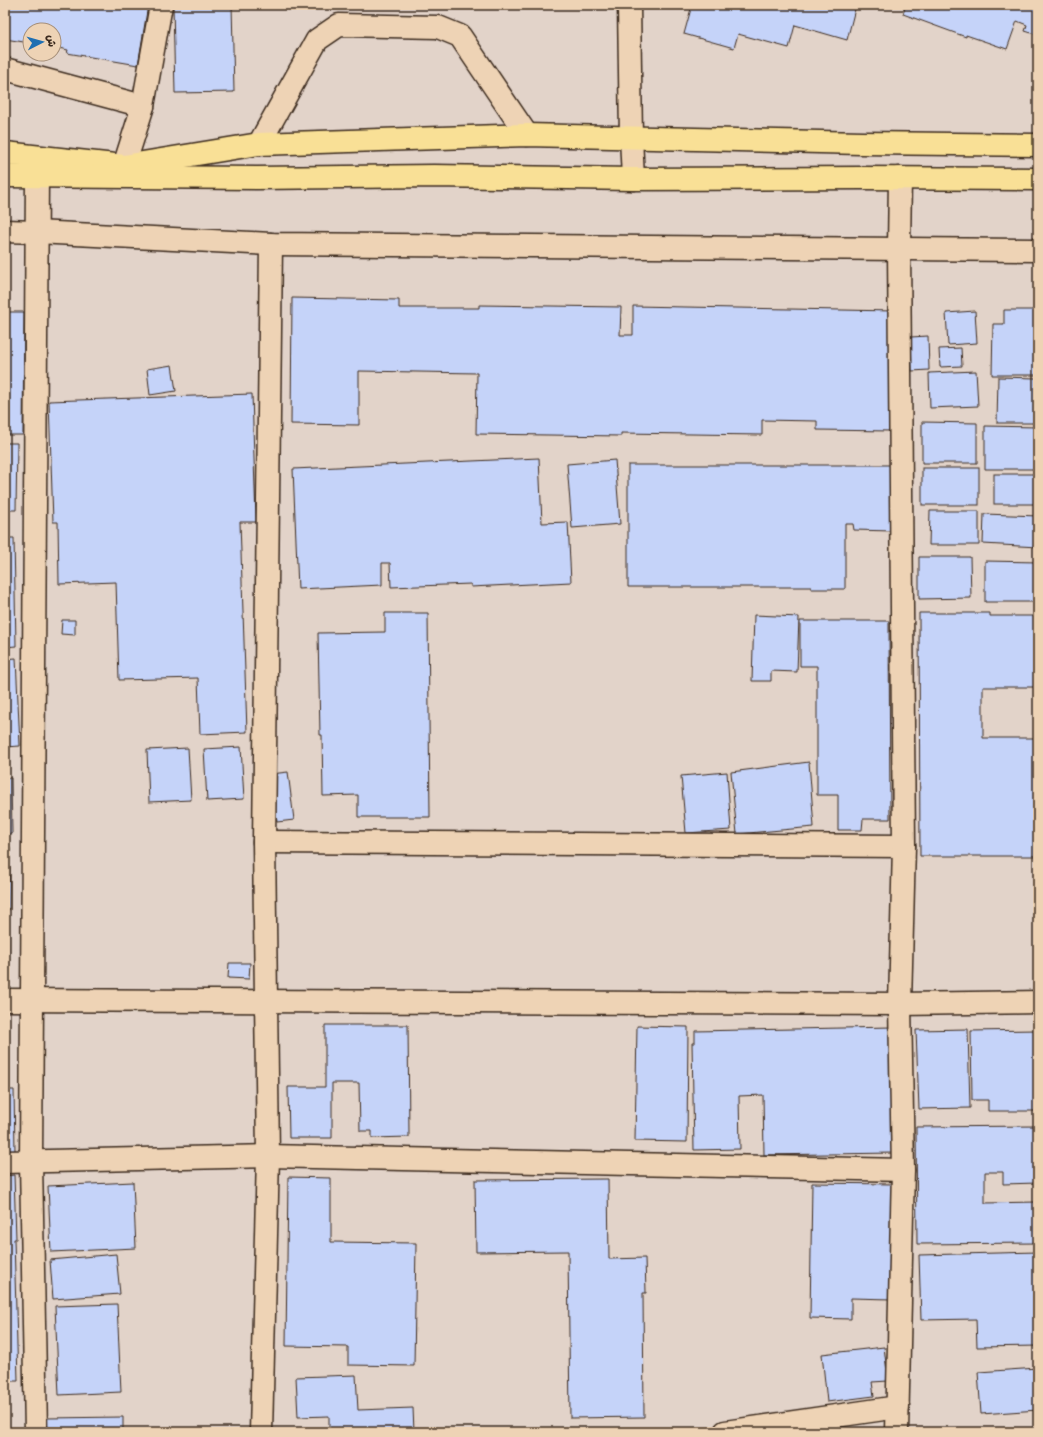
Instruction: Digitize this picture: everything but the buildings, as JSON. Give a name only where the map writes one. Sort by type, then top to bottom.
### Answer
[{"type":"highway","points":[[5,153],[124,166],[259,144],[527,135],[862,143],[1038,145]]},
{"type":"highway","points":[[5,176],[37,175],[257,178],[434,176],[633,179],[1038,179]]},
{"type":"street","points":[[124,166],[143,106],[160,5]]},
{"type":"street","points":[[629,5],[633,179]]},
{"type":"street","points":[[259,144],[317,40],[339,25],[438,27],[460,36],[527,135]]},
{"type":"street","points":[[5,69],[143,106]]},
{"type":"street","points":[[36,1432],[30,1162],[37,175]]},
{"type":"street","points":[[897,1432],[903,1170],[900,1004],[904,846],[899,249],[900,178]]},
{"type":"street","points":[[5,231],[271,244],[1038,250]]},
{"type":"street","points":[[261,1432],[268,1156],[264,842],[271,244]]},
{"type":"street","points":[[264,842],[904,846]]},
{"type":"street","points":[[5,1000],[900,1004],[1038,1002]]},
{"type":"street","points":[[5,1162],[268,1156],[903,1170]]},
{"type":"street","points":[[725,1432],[898,1407]]}]
